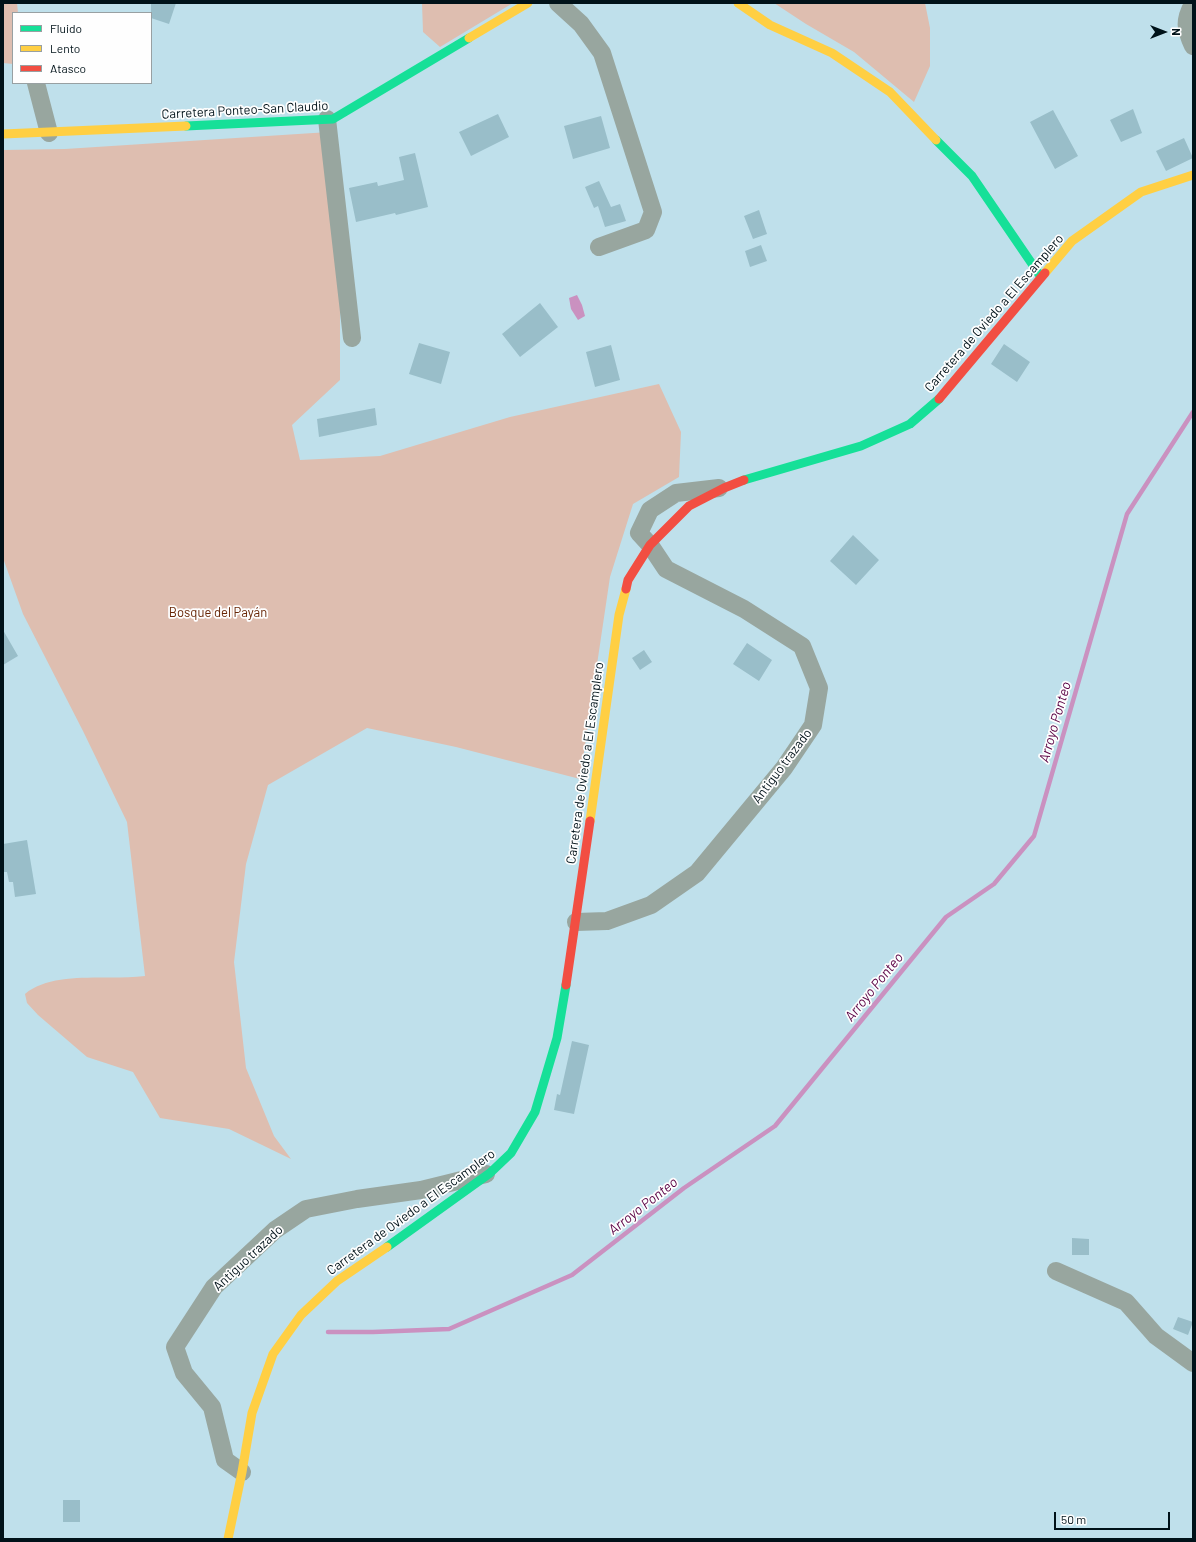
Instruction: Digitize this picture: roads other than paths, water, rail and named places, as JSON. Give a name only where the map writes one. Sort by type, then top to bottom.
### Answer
[{"type":"street","name":"Carretera Ponteo-San Claudio","points":[[3,134],[333,119],[528,3]]},
{"type":"street","points":[[558,3],[581,24],[602,53],[653,212],[646,230],[599,247]]},
{"type":"street","points":[[738,3],[770,25],[832,53],[890,92],[972,176],[1041,277]]},
{"type":"street","points":[[1193,4],[1187,15],[1187,32],[1193,46]]},
{"type":"street","points":[[36,84],[49,133]]},
{"type":"street","points":[[327,119],[352,338]]},
{"type":"street","name":"Carretera de Oviedo a El Escamplero","points":[[228,1539],[242,1472],[252,1413],[273,1354],[300,1315],[337,1282],[490,1173],[511,1153],[535,1112],[557,1038],[576,922],[619,615],[628,580],[650,545],[689,506],[724,488],[753,477],[861,446],[910,424],[944,394],[1072,241],[1141,192],[1193,175]]},
{"type":"street","name":"Antiguo trazado","points":[[576,922],[607,921],[651,905],[697,873],[784,768],[813,724],[818,688],[802,646],[744,609],[666,569],[650,545],[639,533],[650,510],[676,493],[724,488]]},
{"type":"street","name":"Antiguo trazado","points":[[242,1472],[225,1460],[212,1407],[184,1373],[175,1347],[214,1287],[275,1230],[306,1209],[421,1190],[490,1173]]},
{"type":"street","points":[[1056,1271],[1126,1302],[1156,1336],[1193,1363]]},
{"type":"waterway","name":"Arroyo Ponteo","points":[[328,1332],[449,1329],[572,1275],[684,1188],[775,1126],[946,917],[994,884],[1034,836],[1127,514],[1193,412]]},
{"type":"park label","name":"Bosque del Payán","points":[[218,613]]}]
